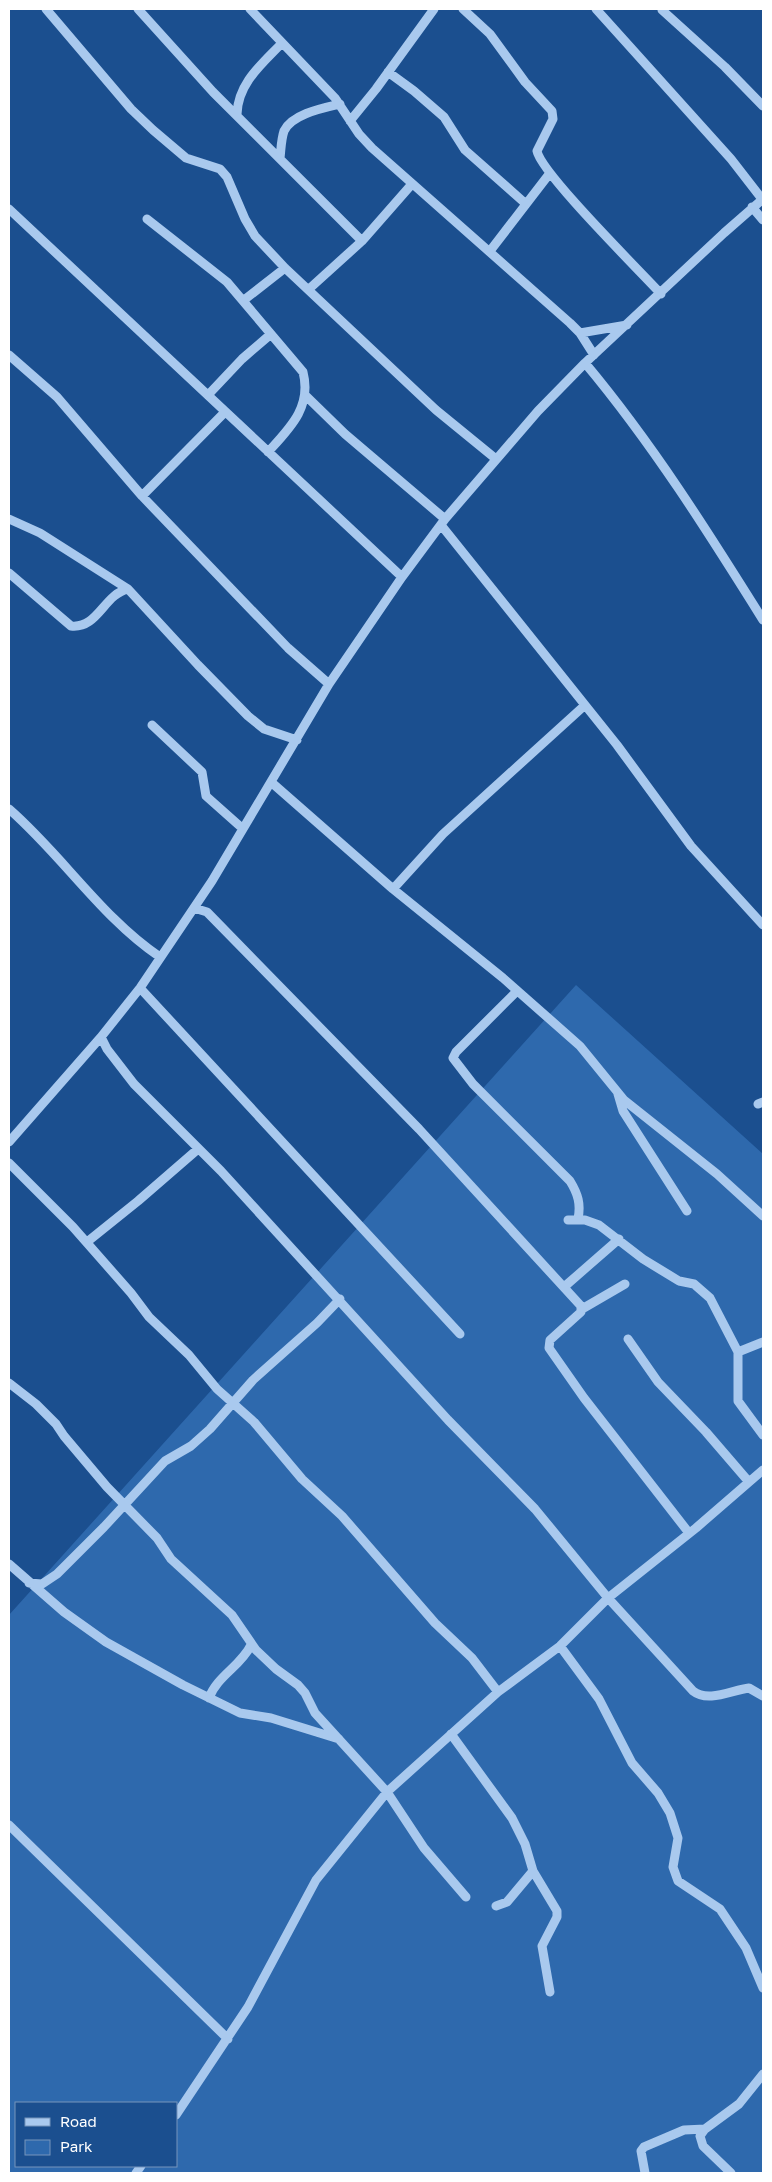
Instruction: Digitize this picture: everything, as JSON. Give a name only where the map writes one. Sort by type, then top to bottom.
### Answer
[{"type":"street","points":[[46,9],[131,109],[153,130],[186,158],[220,168],[227,178],[245,219],[255,236],[285,268],[401,378],[496,459]]},
{"type":"street","points":[[138,9],[198,76],[362,241]]},
{"type":"street","points":[[250,9],[340,104],[350,121],[372,148],[580,332],[594,355]]},
{"type":"street","points":[[350,121],[434,9]]},
{"type":"street","points":[[463,9],[490,34],[525,82],[552,111],[553,119],[537,151],[550,173],[661,294]]},
{"type":"street","points":[[9,1142],[101,1037],[140,988],[194,908],[297,740],[328,684],[402,577],[443,522],[496,459],[585,364],[752,207],[763,199],[736,164],[596,9]]},
{"type":"street","points":[[662,10],[718,60],[763,106]]},
{"type":"street","points":[[236,114],[237,100],[243,88],[282,43]]},
{"type":"street","points":[[388,72],[444,117],[465,150],[526,204]]},
{"type":"street","points":[[280,158],[284,132],[292,122],[317,110],[340,104]]},
{"type":"street","points":[[490,251],[550,173]]},
{"type":"street","points":[[309,289],[362,241],[412,184]]},
{"type":"street","points":[[752,207],[763,220]]},
{"type":"street","points":[[9,208],[402,577]]},
{"type":"street","points":[[147,219],[209,266],[244,300],[303,372],[305,395],[301,411],[268,452]]},
{"type":"street","points":[[244,300],[277,272],[285,268]]},
{"type":"street","points":[[580,332],[627,325]]},
{"type":"street","points":[[208,395],[242,359],[271,334]]},
{"type":"street","points":[[9,356],[57,397],[142,496],[288,648],[328,684]]},
{"type":"street","points":[[585,364],[615,399],[699,518],[763,620]]},
{"type":"street","points":[[305,395],[443,522],[584,706],[646,782],[691,846],[763,925]]},
{"type":"street","points":[[142,496],[225,412]]},
{"type":"street","points":[[9,519],[40,533],[128,589],[198,665],[258,725],[297,740]]},
{"type":"street","points":[[9,573],[71,626],[86,624],[116,594],[128,589]]},
{"type":"street","points":[[393,889],[443,834],[584,706]]},
{"type":"street","points":[[152,725],[202,772],[204,775],[204,793],[242,828]]},
{"type":"street","points":[[271,782],[393,889],[517,991],[580,1046],[618,1094],[718,1174],[763,1216]]},
{"type":"street","points":[[9,809],[42,840],[125,930],[160,958]]},
{"type":"street","points":[[194,908],[207,912],[286,990],[438,1149],[564,1287],[582,1310]]},
{"type":"street","points":[[140,988],[460,1334]]},
{"type":"street","points":[[517,991],[456,1052],[453,1058],[473,1084],[570,1181],[580,1204],[573,1220],[599,1225],[643,1259],[679,1281],[694,1284],[710,1298],[738,1352],[738,1401],[763,1435]]},
{"type":"street","points":[[101,1037],[107,1049],[134,1084],[227,1177],[340,1299],[448,1420],[535,1509],[608,1598],[698,1695],[710,1696],[749,1688],[763,1696]]},
{"type":"street","points":[[618,1094],[623,1111],[687,1211]]},
{"type":"street","points":[[87,1242],[198,1149]]},
{"type":"street","points":[[9,1163],[44,1196],[87,1242],[149,1317],[178,1344],[217,1389],[254,1422],[302,1479],[342,1516],[435,1623],[472,1658],[498,1692]]},
{"type":"street","points":[[564,1287],[619,1239]]},
{"type":"street","points":[[625,1284],[582,1310],[550,1340],[549,1348],[590,1406],[689,1533]]},
{"type":"street","points":[[29,1583],[39,1585],[48,1581],[165,1461],[199,1438],[253,1380],[317,1323],[340,1299]]},
{"type":"street","points":[[628,1339],[658,1382],[706,1432],[749,1482]]},
{"type":"street","points":[[738,1352],[763,1342]]},
{"type":"street","points":[[9,1383],[49,1417],[107,1487],[162,1544],[171,1559],[232,1615],[251,1645],[276,1669],[298,1685],[305,1693],[315,1713],[387,1792],[424,1848],[466,1897]]},
{"type":"street","points":[[178,2112],[228,2039],[266,1975],[316,1880],[387,1792],[498,1692],[560,1646],[608,1598],[763,1470]]},
{"type":"street","points":[[9,1564],[29,1583],[106,1642],[209,1698],[240,1712],[271,1718],[339,1739]]},
{"type":"street","points":[[209,1698],[218,1681],[245,1655],[251,1645]]},
{"type":"street","points":[[560,1646],[590,1684],[632,1763],[658,1793],[670,1813],[678,1838],[673,1867],[678,1881],[720,1909],[746,1948],[763,1988]]},
{"type":"street","points":[[451,1734],[512,1818],[525,1844],[533,1872],[557,1913],[542,1946],[550,1992]]},
{"type":"street","points":[[9,1825],[228,2039]]},
{"type":"street","points":[[496,1906],[507,1902],[533,1872]]},
{"type":"street","points":[[731,2173],[703,2146],[700,2139],[705,2130],[739,2104],[763,2074]]},
{"type":"street","points":[[645,2173],[641,2151],[644,2148],[684,2130],[705,2130]]},
{"type":"green space","points":[[576,985],[763,1154],[763,2173],[9,2173],[9,1615]]}]
